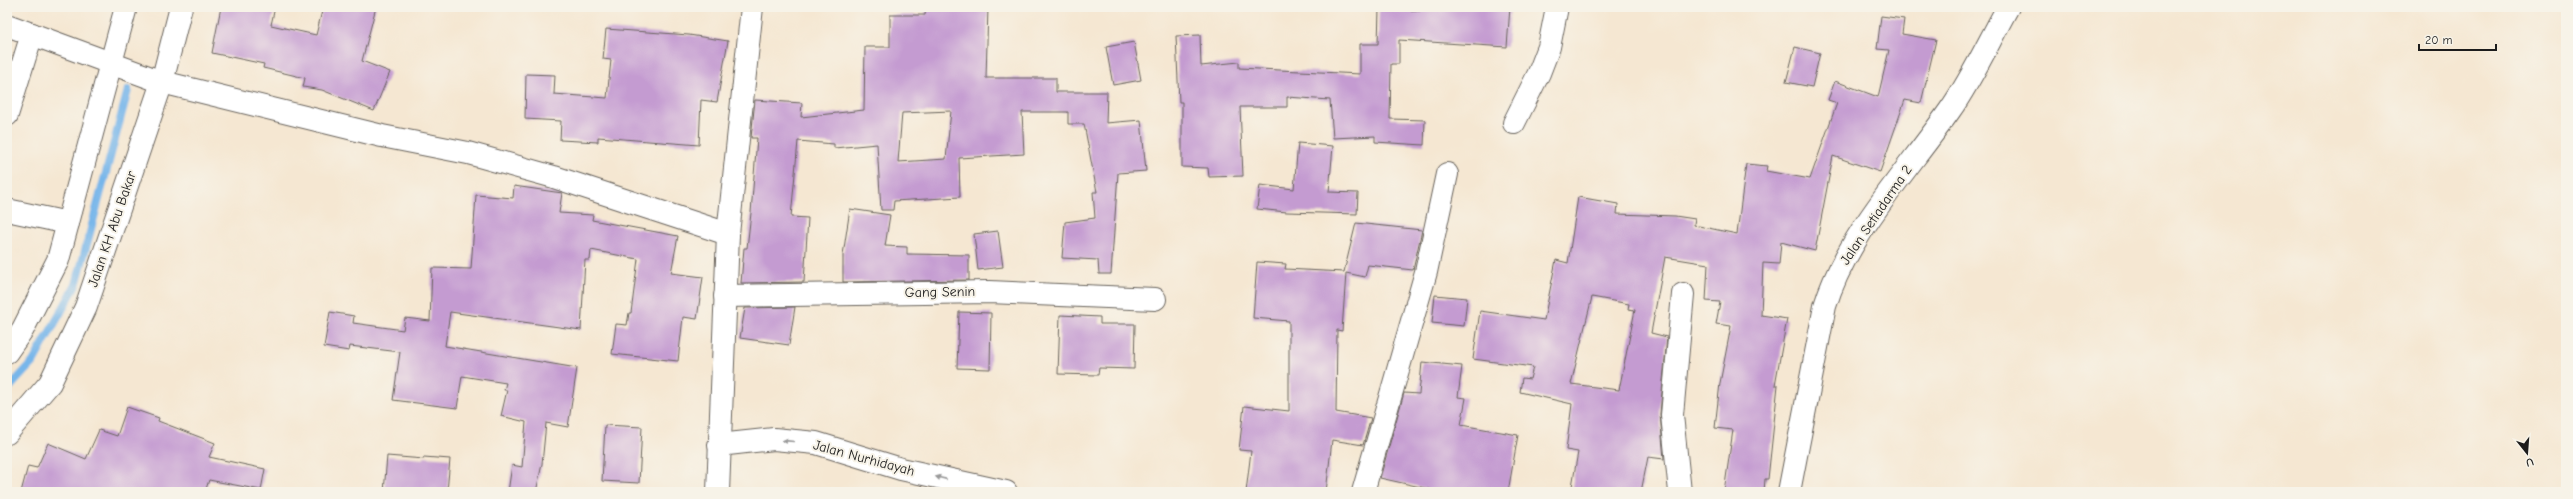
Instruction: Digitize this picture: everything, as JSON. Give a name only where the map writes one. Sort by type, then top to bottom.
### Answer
[{"type":"street","points":[[7,352],[23,329],[58,260],[126,7]]},
{"type":"street","name":"Jalan KH Abu Bakar","points":[[7,433],[50,383],[86,307],[162,82],[181,7]]},
{"type":"street","points":[[718,492],[728,234],[752,7]]},
{"type":"street","points":[[1514,123],[1540,73],[1549,47],[1557,7]]},
{"type":"street","name":"Jalan Setiadarma 2","points":[[1789,492],[1825,306],[1832,284],[1850,250],[1952,108],[2008,7]]},
{"type":"street","points":[[7,25],[162,82],[382,136],[468,153],[554,177],[728,234]]},
{"type":"street","points":[[7,115],[32,34]]},
{"type":"street","points":[[1363,492],[1426,272],[1447,174]]},
{"type":"street","points":[[7,210],[68,223]]},
{"type":"street","name":"Gang Senin","points":[[725,296],[990,292],[1155,299]]},
{"type":"street","points":[[1680,492],[1672,415],[1683,294]]},
{"type":"street","name":"Jalan Nurhidayah","points":[[719,445],[774,439],[816,443],[900,469],[1006,492]]},
{"type":"building","points":[[221,7],[275,7],[271,25],[316,35],[323,7],[376,7],[362,61],[390,72],[374,111],[322,90],[303,87],[305,78],[263,68],[264,64],[212,53]]},
{"type":"building","points":[[926,7],[988,7],[986,78],[1056,78],[1056,92],[1107,92],[1106,123],[1141,120],[1146,171],[1118,173],[1111,274],[1099,274],[1098,260],[1062,258],[1065,222],[1095,218],[1093,192],[1097,192],[1084,124],[1068,124],[1068,112],[1022,112],[1024,154],[959,158],[960,197],[894,201],[893,210],[881,210],[877,144],[834,148],[834,144],[798,141],[791,217],[808,218],[804,282],[741,283],[744,248],[747,248],[751,213],[757,138],[751,138],[755,100],[802,103],[801,117],[864,110],[865,47],[890,47],[890,15],[925,15]],"holes":[[[951,111],[946,159],[898,162],[902,113]]]},
{"type":"building","points":[[1420,7],[1510,7],[1507,47],[1399,40],[1399,64],[1391,64],[1390,119],[1425,120],[1424,145],[1375,142],[1375,136],[1333,138],[1330,100],[1287,97],[1287,107],[1240,107],[1243,176],[1209,177],[1208,168],[1182,167],[1182,102],[1179,102],[1176,36],[1200,35],[1201,66],[1239,62],[1239,68],[1360,74],[1360,44],[1378,44],[1379,9],[1420,11]]},
{"type":"building","points":[[1881,16],[1904,19],[1902,34],[1936,40],[1921,103],[1905,100],[1880,172],[1833,156],[1815,251],[1781,242],[1779,264],[1763,263],[1761,315],[1787,319],[1775,385],[1778,385],[1768,479],[1765,479],[1764,492],[1724,492],[1733,430],[1715,428],[1720,383],[1731,326],[1716,324],[1720,302],[1706,301],[1708,264],[1665,257],[1651,333],[1667,337],[1660,414],[1664,459],[1648,457],[1641,492],[1571,492],[1578,452],[1566,450],[1572,404],[1520,392],[1522,378],[1530,379],[1533,367],[1473,359],[1480,311],[1544,320],[1556,260],[1568,263],[1578,197],[1618,204],[1617,214],[1675,216],[1695,219],[1694,225],[1737,234],[1746,164],[1767,166],[1766,171],[1810,179],[1837,103],[1828,100],[1835,81],[1878,97],[1889,50],[1877,49]],"holes":[[[1592,297],[1629,304],[1628,309],[1635,310],[1619,390],[1571,384]]]},
{"type":"building","points":[[606,29],[689,35],[728,41],[717,102],[701,100],[699,145],[598,137],[598,142],[560,140],[561,121],[525,119],[526,74],[555,75],[554,94],[607,98],[611,60],[603,59]]},
{"type":"building","points":[[1134,42],[1141,80],[1113,85],[1106,47]]},
{"type":"building","points":[[1795,47],[1820,53],[1812,87],[1786,82]]},
{"type":"building","points":[[1298,143],[1333,146],[1329,192],[1358,193],[1357,214],[1287,212],[1257,209],[1260,185],[1294,189]]},
{"type":"building","points":[[514,186],[562,193],[559,213],[593,215],[592,220],[678,236],[671,273],[703,277],[697,319],[683,317],[678,361],[612,354],[616,324],[627,325],[629,313],[631,313],[638,259],[591,250],[590,260],[585,260],[581,330],[450,312],[445,346],[577,368],[568,427],[546,423],[542,464],[536,492],[508,492],[512,465],[522,467],[526,422],[501,416],[507,390],[504,390],[506,383],[462,376],[457,408],[393,400],[400,352],[350,346],[349,351],[324,347],[330,312],[354,316],[353,323],[403,330],[405,318],[430,321],[432,268],[471,269],[476,195],[513,198]]},
{"type":"building","points":[[850,209],[890,215],[885,246],[907,247],[907,254],[969,255],[969,280],[843,282],[843,255]]},
{"type":"building","points":[[1356,223],[1422,230],[1413,270],[1368,265],[1365,277],[1346,273],[1342,331],[1337,330],[1336,412],[1371,418],[1363,445],[1332,440],[1326,492],[1246,492],[1251,451],[1239,450],[1244,406],[1289,411],[1289,321],[1253,318],[1257,262],[1286,264],[1285,269],[1344,272]]},
{"type":"building","points":[[998,231],[1003,267],[978,270],[974,234]]},
{"type":"building","points":[[1435,295],[1467,298],[1464,326],[1432,323]]},
{"type":"building","points":[[795,307],[789,345],[740,338],[745,308]]},
{"type":"building","points":[[959,312],[991,313],[990,369],[957,368]]},
{"type":"building","points":[[1060,315],[1100,317],[1100,324],[1135,324],[1134,369],[1099,368],[1098,375],[1058,374]]},
{"type":"building","points":[[1422,362],[1462,366],[1458,397],[1466,398],[1461,425],[1518,435],[1508,492],[1443,492],[1380,478],[1404,393],[1419,394]]},
{"type":"building","points":[[127,407],[159,418],[158,421],[215,443],[209,457],[265,469],[261,490],[209,480],[205,492],[21,492],[28,466],[37,468],[48,443],[86,459],[99,430],[117,436]]},
{"type":"building","points":[[605,425],[642,427],[639,483],[602,481]]},
{"type":"building","points":[[387,456],[424,459],[424,457],[450,459],[447,492],[384,492]]},
{"type":"waterway","points":[[7,390],[33,362],[76,285],[128,90]]}]
